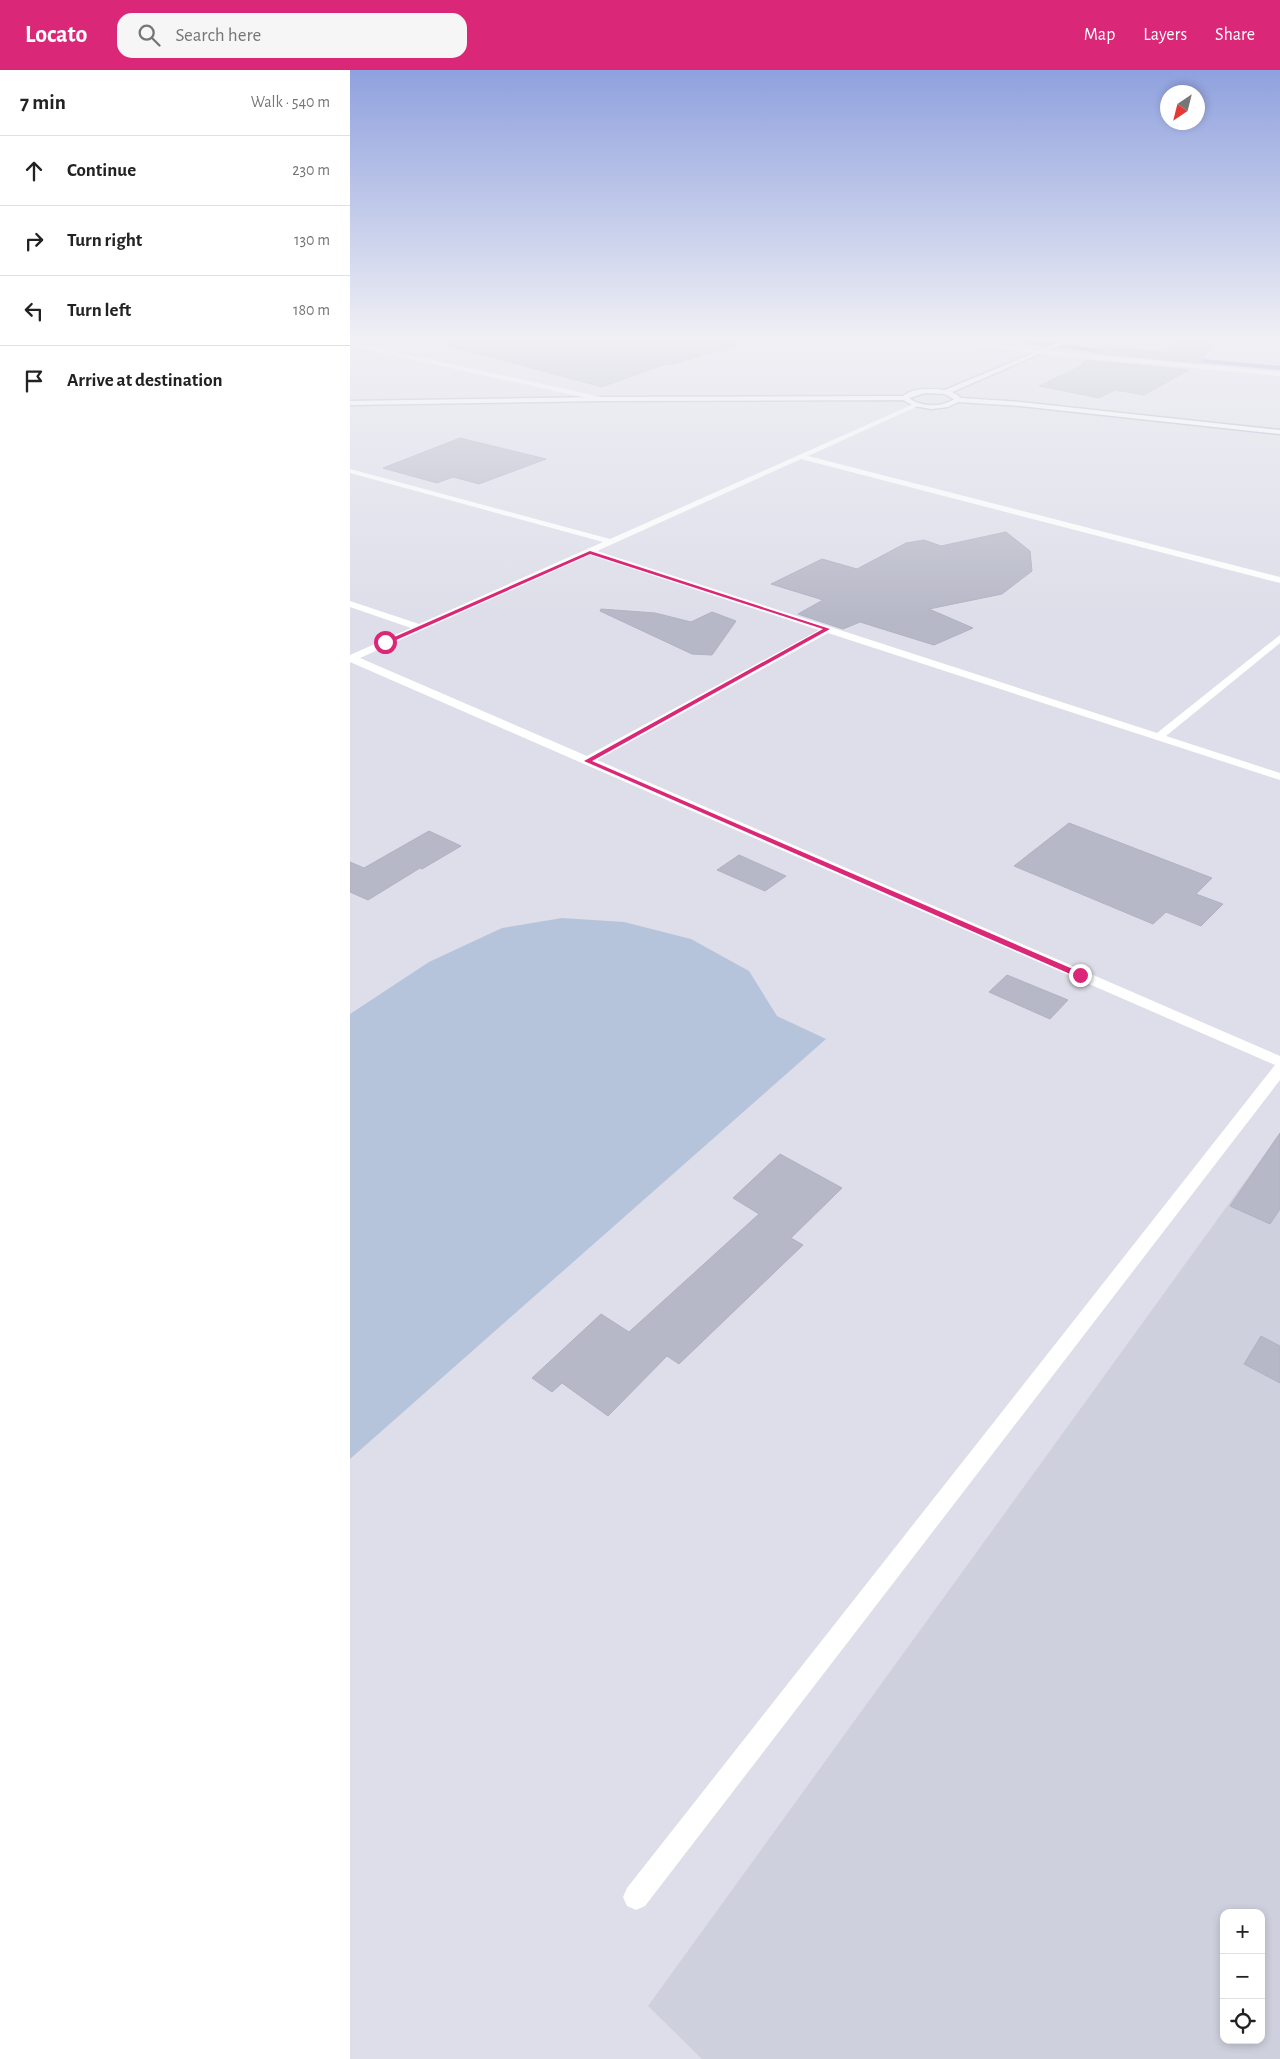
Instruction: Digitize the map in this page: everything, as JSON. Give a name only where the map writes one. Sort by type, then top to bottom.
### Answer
[{"type":"street","points":[[351,658],[857,432]]},
{"type":"street","points":[[801,457],[1280,580]]},
{"type":"street","points":[[350,471],[612,542]]},
{"type":"street","points":[[590,552],[1280,776]]},
{"type":"street","points":[[350,604],[418,627]]},
{"type":"street","points":[[587,761],[828,629]]},
{"type":"street","points":[[1159,737],[1280,638]]},
{"type":"street","points":[[351,658],[1280,1062]]},
{"type":"street","points":[[636,1898],[1280,1069]]},
{"type":"shaded area","points":[[562,918],[624,922],[691,939],[749,971],[777,1016],[826,1039],[350,1459],[350,1014],[429,962],[502,928]]},
{"type":"shaded area","points":[[1280,1133],[1280,2059],[702,2059],[648,2006]]},
{"type":"building","points":[[460,438],[546,459],[479,484],[453,477],[437,483],[383,468]]},
{"type":"building","points":[[1006,532],[1030,551],[1032,571],[1002,594],[929,609],[973,628],[934,645],[860,622],[843,629],[798,614],[823,600],[771,584],[822,559],[857,569],[906,543],[924,540],[941,546]]},
{"type":"building","points":[[601,609],[655,613],[691,622],[712,612],[736,621],[712,655],[692,654],[600,611]]},
{"type":"building","points":[[1069,823],[1212,878],[1196,894],[1223,904],[1201,926],[1166,912],[1153,924],[1014,866]]},
{"type":"building","points":[[429,831],[461,846],[422,869],[420,868],[368,900],[350,892],[350,862],[364,868]]},
{"type":"building","points":[[739,855],[786,876],[765,891],[717,870]]},
{"type":"building","points":[[1007,975],[1068,1000],[1050,1019],[989,992]]},
{"type":"building","points":[[1280,1133],[1280,1209],[1270,1224],[1230,1206]]},
{"type":"building","points":[[780,1154],[842,1188],[791,1238],[803,1245],[679,1364],[667,1356],[608,1416],[562,1383],[552,1392],[532,1378],[601,1314],[629,1332],[759,1214],[733,1198]]},
{"type":"building","points":[[1261,1336],[1280,1346],[1280,1383],[1244,1364]]},
{"type":"route","points":[[385,642],[590,552],[828,629],[587,761],[1080,975]]}]
